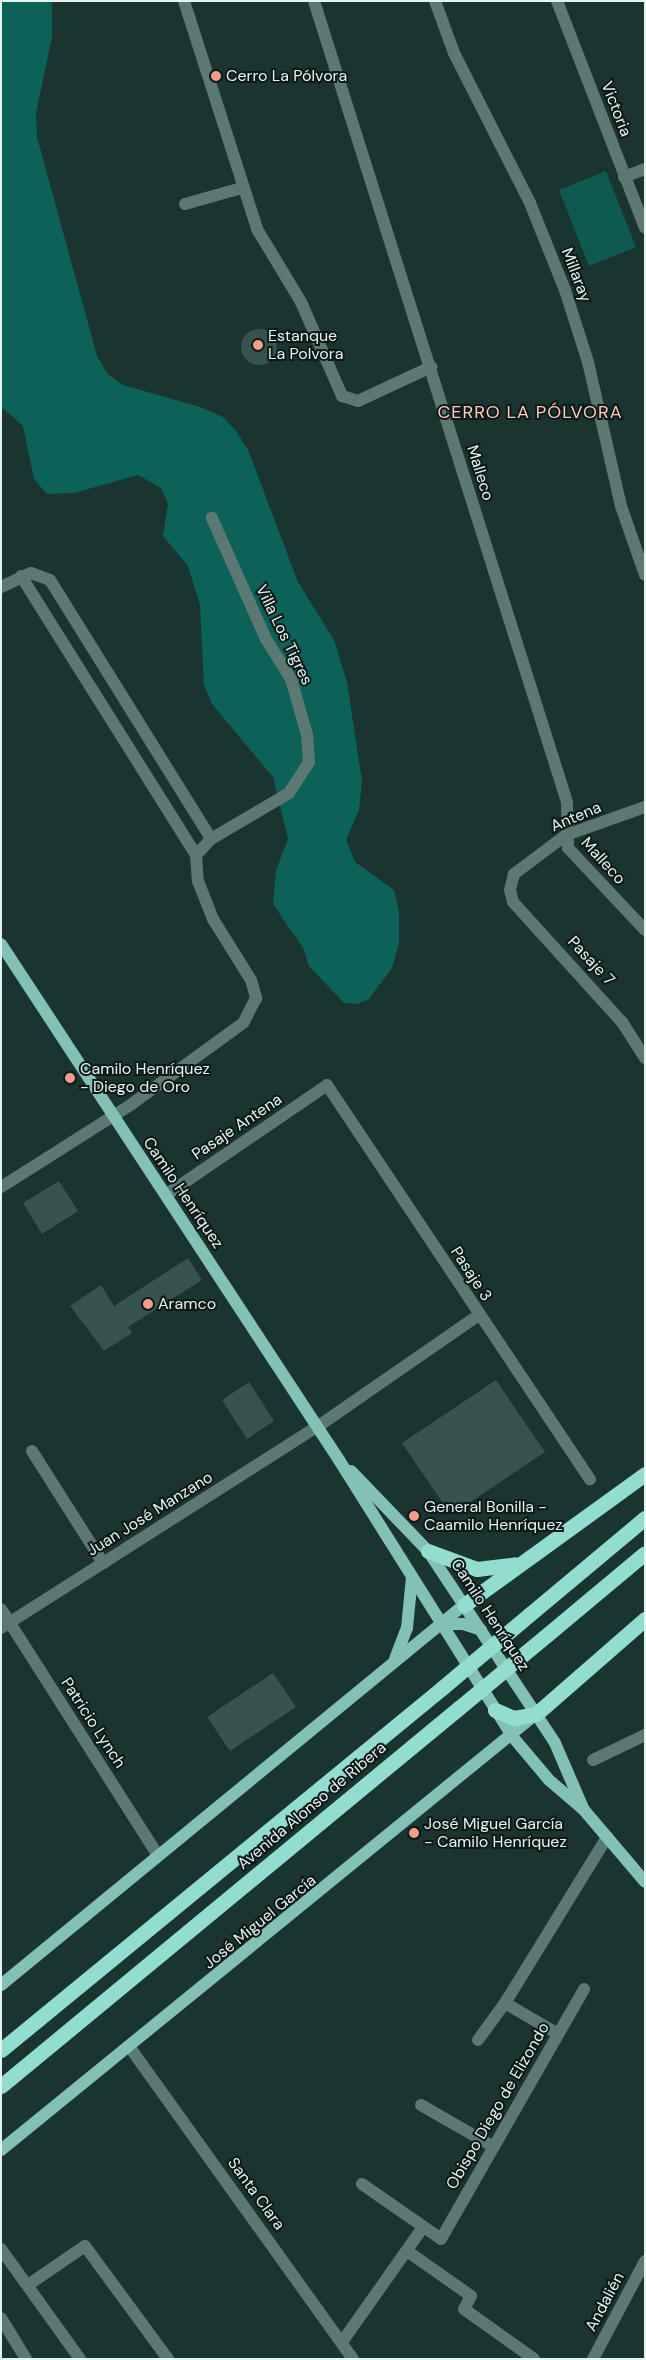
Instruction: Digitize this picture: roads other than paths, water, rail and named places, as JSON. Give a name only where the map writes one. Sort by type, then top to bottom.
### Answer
[{"type":"highway","points":[[464,1605],[645,1474]]},
{"type":"highway","name":"Avenida Alonso de Ribera","points":[[1,2050],[442,1688],[645,1518]]},
{"type":"highway","points":[[428,1551],[477,1569],[521,1562]]},
{"type":"highway","name":"Avenida Alonso de Ribera","points":[[1,2086],[645,1553]]},
{"type":"highway","points":[[495,1710],[514,1718],[536,1714],[645,1619]]},
{"type":"main road","name":"Camilo Henríquez","points":[[1,944],[339,1460],[512,1736],[549,1780],[584,1810],[645,1882]]},
{"type":"main road","name":"Camilo Henríquez","points":[[339,1460],[392,1508],[428,1551],[559,1750],[584,1810]]},
{"type":"main road","points":[[394,1661],[407,1628],[412,1577]]},
{"type":"main road","points":[[1,1985],[464,1605]]},
{"type":"main road","points":[[442,1624],[463,1624],[481,1630]]},
{"type":"main road","name":"José Miguel García","points":[[1,2150],[131,2049],[512,1736],[536,1714]]},
{"type":"street","points":[[184,1],[242,188],[257,229],[294,288],[347,400],[358,401],[431,367]]},
{"type":"street","name":"Malleco","points":[[314,1],[567,802],[566,835],[574,857],[645,930]]},
{"type":"street","name":"Millaray","points":[[435,1],[454,53],[530,203],[565,290],[588,362],[621,506],[645,575]]},
{"type":"street","name":"Victoria","points":[[557,1],[645,228]]},
{"type":"street","points":[[624,177],[645,169]]},
{"type":"street","points":[[184,204],[242,188]]},
{"type":"street","name":"Villa Los Tigres","points":[[196,855],[211,839],[289,793],[309,762],[307,735],[290,679],[266,639],[212,518]]},
{"type":"street","points":[[1,588],[21,576],[38,573],[50,580],[211,839]]},
{"type":"street","points":[[1,1187],[113,1117],[243,1023],[255,1005],[250,980],[206,905],[196,873],[196,855],[21,576]]},
{"type":"street","name":"Antena","points":[[510,890],[514,874],[566,835],[645,807]]},
{"type":"street","name":"Pasaje 7","points":[[510,890],[513,902],[622,1022],[645,1058]]},
{"type":"street","name":"Pasaje Antena","points":[[166,1195],[327,1085]]},
{"type":"street","name":"Pasaje 3","points":[[327,1085],[590,1479]]},
{"type":"street","name":"Juan José Manzano","points":[[5,1625],[317,1427],[479,1315]]},
{"type":"street","points":[[32,1451],[103,1563]]},
{"type":"street","name":"Patricio Lynch","points":[[1,1609],[5,1625],[158,1855]]},
{"type":"street","points":[[593,1760],[645,1735]]},
{"type":"street","points":[[478,2040],[505,2003],[607,1837]]},
{"type":"street","name":"Obispo Diego de Elizondo","points":[[424,2227],[441,2239],[584,1989]]},
{"type":"street","points":[[505,2003],[558,2034]]},
{"type":"street","name":"Santa Clara","points":[[131,2049],[353,2359]]},
{"type":"street","points":[[420,2105],[494,2147]]},
{"type":"street","points":[[342,2342],[424,2227],[362,2184]]},
{"type":"street","points":[[28,2285],[85,2246],[168,2359]]},
{"type":"street","points":[[1,2249],[80,2359]]},
{"type":"street","points":[[407,2251],[471,2296],[464,2309],[534,2359]]},
{"type":"street","name":"Andalién","points":[[594,2359],[645,2261]]},
{"type":"street","points":[[1,2318],[26,2359]]},
{"type":"place","name":"Cerro La Pólvora","points":[[216,76]]},
{"type":"place","name":"Estanque La Polvora","points":[[258,345]]},
{"type":"place","name":"Camilo Henríquez - Diego de Oro","points":[[70,1078]]},
{"type":"place","name":"Aramco","points":[[148,1304]]},
{"type":"place","name":"General Bonilla - Caamilo Henríquez","points":[[414,1516]]},
{"type":"place","name":"José Miguel García - Camilo Henríquez","points":[[414,1833]]},
{"type":"district","name":"CERRO LA PÓLVORA","points":[[530,412]]}]
